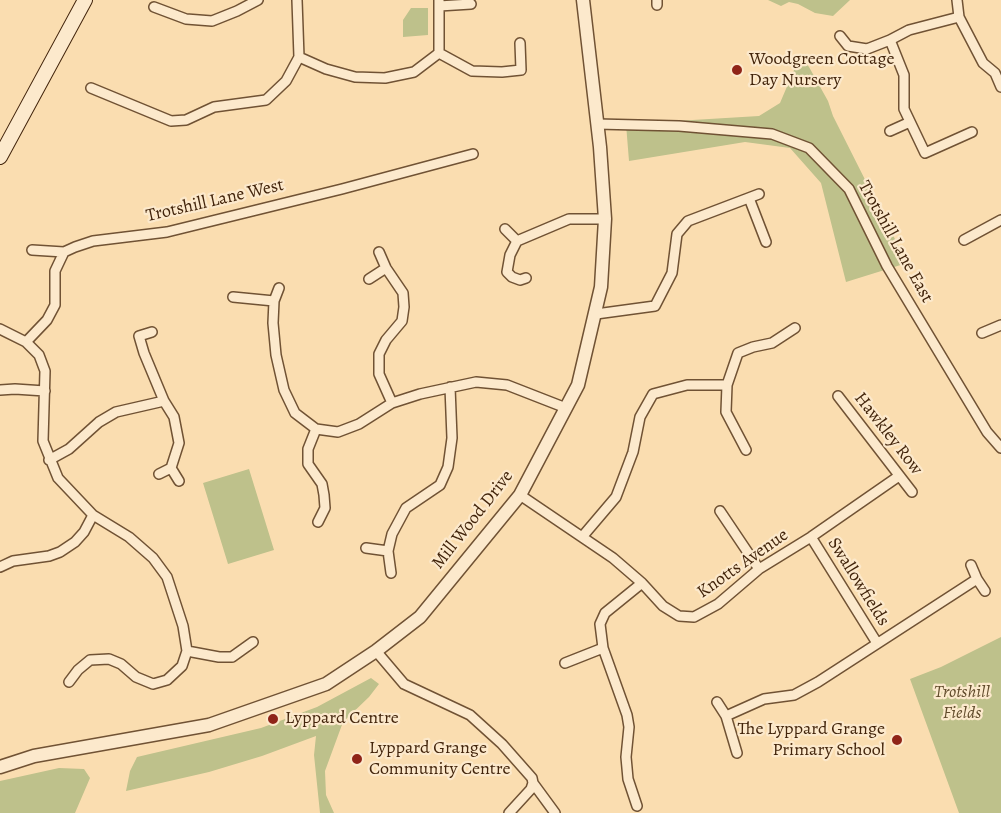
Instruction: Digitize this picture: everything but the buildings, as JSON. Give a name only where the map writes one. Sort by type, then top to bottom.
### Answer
[{"type":"main road","points":[[0,157],[85,0]]},
{"type":"street","points":[[154,7],[186,20],[212,21],[258,0]]},
{"type":"street","points":[[91,88],[171,121],[186,120],[214,106],[266,100],[286,81],[299,57],[297,0]]},
{"type":"street","name":"Mill Wood Drive","points":[[0,767],[34,756],[209,724],[326,684],[376,651],[420,617],[519,495],[578,385],[601,287],[605,219],[583,0]]},
{"type":"street","points":[[957,0],[959,17],[983,63],[998,71],[1001,87]]},
{"type":"street","points":[[439,53],[439,3],[471,4]]},
{"type":"street","points":[[840,36],[848,46],[867,49],[909,30],[959,17]]},
{"type":"street","points":[[890,40],[904,75],[904,109],[925,153],[972,132]]},
{"type":"street","points":[[439,53],[472,71],[521,70],[520,43]]},
{"type":"street","points":[[299,57],[326,69],[355,77],[385,78],[414,72],[439,53]]},
{"type":"street","points":[[890,131],[910,122]]},
{"type":"street","name":"Trotshill Lane East","points":[[597,124],[679,126],[772,134],[809,148],[849,189],[887,266],[987,432],[1001,448]]},
{"type":"street","name":"Trotshill Lane West","points":[[64,252],[93,241],[178,229],[473,154]]},
{"type":"street","points":[[596,314],[656,306],[672,273],[677,234],[688,221],[754,196],[766,242]]},
{"type":"street","points":[[526,278],[520,280],[507,272],[510,255],[517,241],[569,219],[605,219]]},
{"type":"street","points":[[964,240],[1001,220]]},
{"type":"street","points":[[506,230],[517,241]]},
{"type":"street","points":[[26,342],[47,320],[55,305],[55,271],[64,252],[32,250]]},
{"type":"street","points":[[379,252],[386,268],[403,293],[402,321],[386,340],[379,354],[379,374],[392,403]]},
{"type":"street","points":[[369,279],[386,268]]},
{"type":"street","points":[[279,288],[273,301],[273,323],[276,356],[284,390],[295,413],[316,429],[338,432],[359,424],[392,403],[420,394],[476,382],[507,385],[566,408]]},
{"type":"street","points":[[232,297],[273,301]]},
{"type":"street","points":[[982,333],[1001,325]]},
{"type":"street","points":[[746,450],[726,412],[727,385],[738,353],[772,343],[795,328]]},
{"type":"street","points":[[0,329],[26,342],[39,355],[45,371],[43,441],[58,478],[93,515],[129,537],[153,558],[167,577],[177,602],[187,651],[182,666],[167,680],[153,684],[136,677],[122,664],[110,658],[90,660],[78,669],[69,682]]},
{"type":"street","points":[[153,332],[140,336],[144,353],[164,401],[174,417],[179,443],[171,468],[159,474]]},
{"type":"street","points":[[582,537],[616,497],[633,452],[640,417],[653,394],[687,385],[727,385]]},
{"type":"street","points":[[391,573],[388,551],[392,534],[406,508],[440,485],[448,467],[452,438],[450,387]]},
{"type":"street","points":[[0,390],[45,391]]},
{"type":"street","name":"Hawkley Row","points":[[838,396],[912,492]]},
{"type":"street","points":[[50,460],[69,449],[99,422],[116,412],[164,401]]},
{"type":"street","points":[[316,429],[308,448],[308,464],[322,484],[324,495],[325,508],[318,522]]},
{"type":"street","points":[[171,468],[179,481]]},
{"type":"street","name":"Knotts Avenue","points":[[519,495],[613,558],[642,583],[663,606],[679,616],[694,617],[718,604],[759,569],[811,537],[899,476]]},
{"type":"street","points":[[720,511],[759,569]]},
{"type":"street","points":[[0,567],[13,561],[49,556],[60,552],[75,542],[84,532],[93,515]]},
{"type":"street","name":"Swallowfields","points":[[811,537],[878,643]]},
{"type":"street","points":[[366,548],[388,551]]},
{"type":"street","points":[[971,566],[986,591]]},
{"type":"street","name":"Swallowfields","points":[[726,716],[764,699],[794,695],[977,579]]},
{"type":"street","points":[[637,806],[628,779],[627,714],[603,648],[600,624],[606,613],[642,583]]},
{"type":"street","points":[[187,651],[232,657],[253,642]]},
{"type":"street","points":[[565,663],[603,648]]},
{"type":"street","points":[[376,651],[404,684],[435,700],[458,708],[502,744],[523,767],[532,778],[531,789],[509,813]]},
{"type":"street","points":[[717,702],[726,716],[737,753]]},
{"type":"street","points":[[532,783],[555,813]]},
{"type":"green space","points":[[768,0],[850,0],[833,16],[815,13],[798,4],[789,2],[781,6]]},
{"type":"green space","points":[[411,8],[428,8],[428,35],[403,37],[403,20]]},
{"type":"green space","points":[[800,56],[809,67],[828,101],[833,116],[907,263],[846,282],[821,183],[790,148],[745,142],[629,161],[626,124],[759,116],[780,103]]},
{"type":"green space","points":[[249,469],[274,550],[228,564],[203,483]]},
{"type":"green space","name":"Trotshill Fields","points":[[1001,637],[1001,813],[959,813],[910,679],[941,667]]},
{"type":"green space","points":[[371,678],[379,684],[343,722],[325,771],[326,795],[334,813],[320,813],[314,755],[316,736],[209,772],[126,791],[130,771],[137,757],[261,728],[317,707]]},
{"type":"green space","points":[[59,768],[84,769],[90,778],[75,813],[0,813],[0,781]]},
{"type":"place","name":"Woodgreen Cottage Day Nursery","points":[[737,70]]},
{"type":"place","name":"Lyppard Centre","points":[[273,719]]},
{"type":"place","name":"The Lyppard Grange Primary School","points":[[897,740]]},
{"type":"place","name":"Lyppard Grange Community Centre","points":[[357,759]]}]
